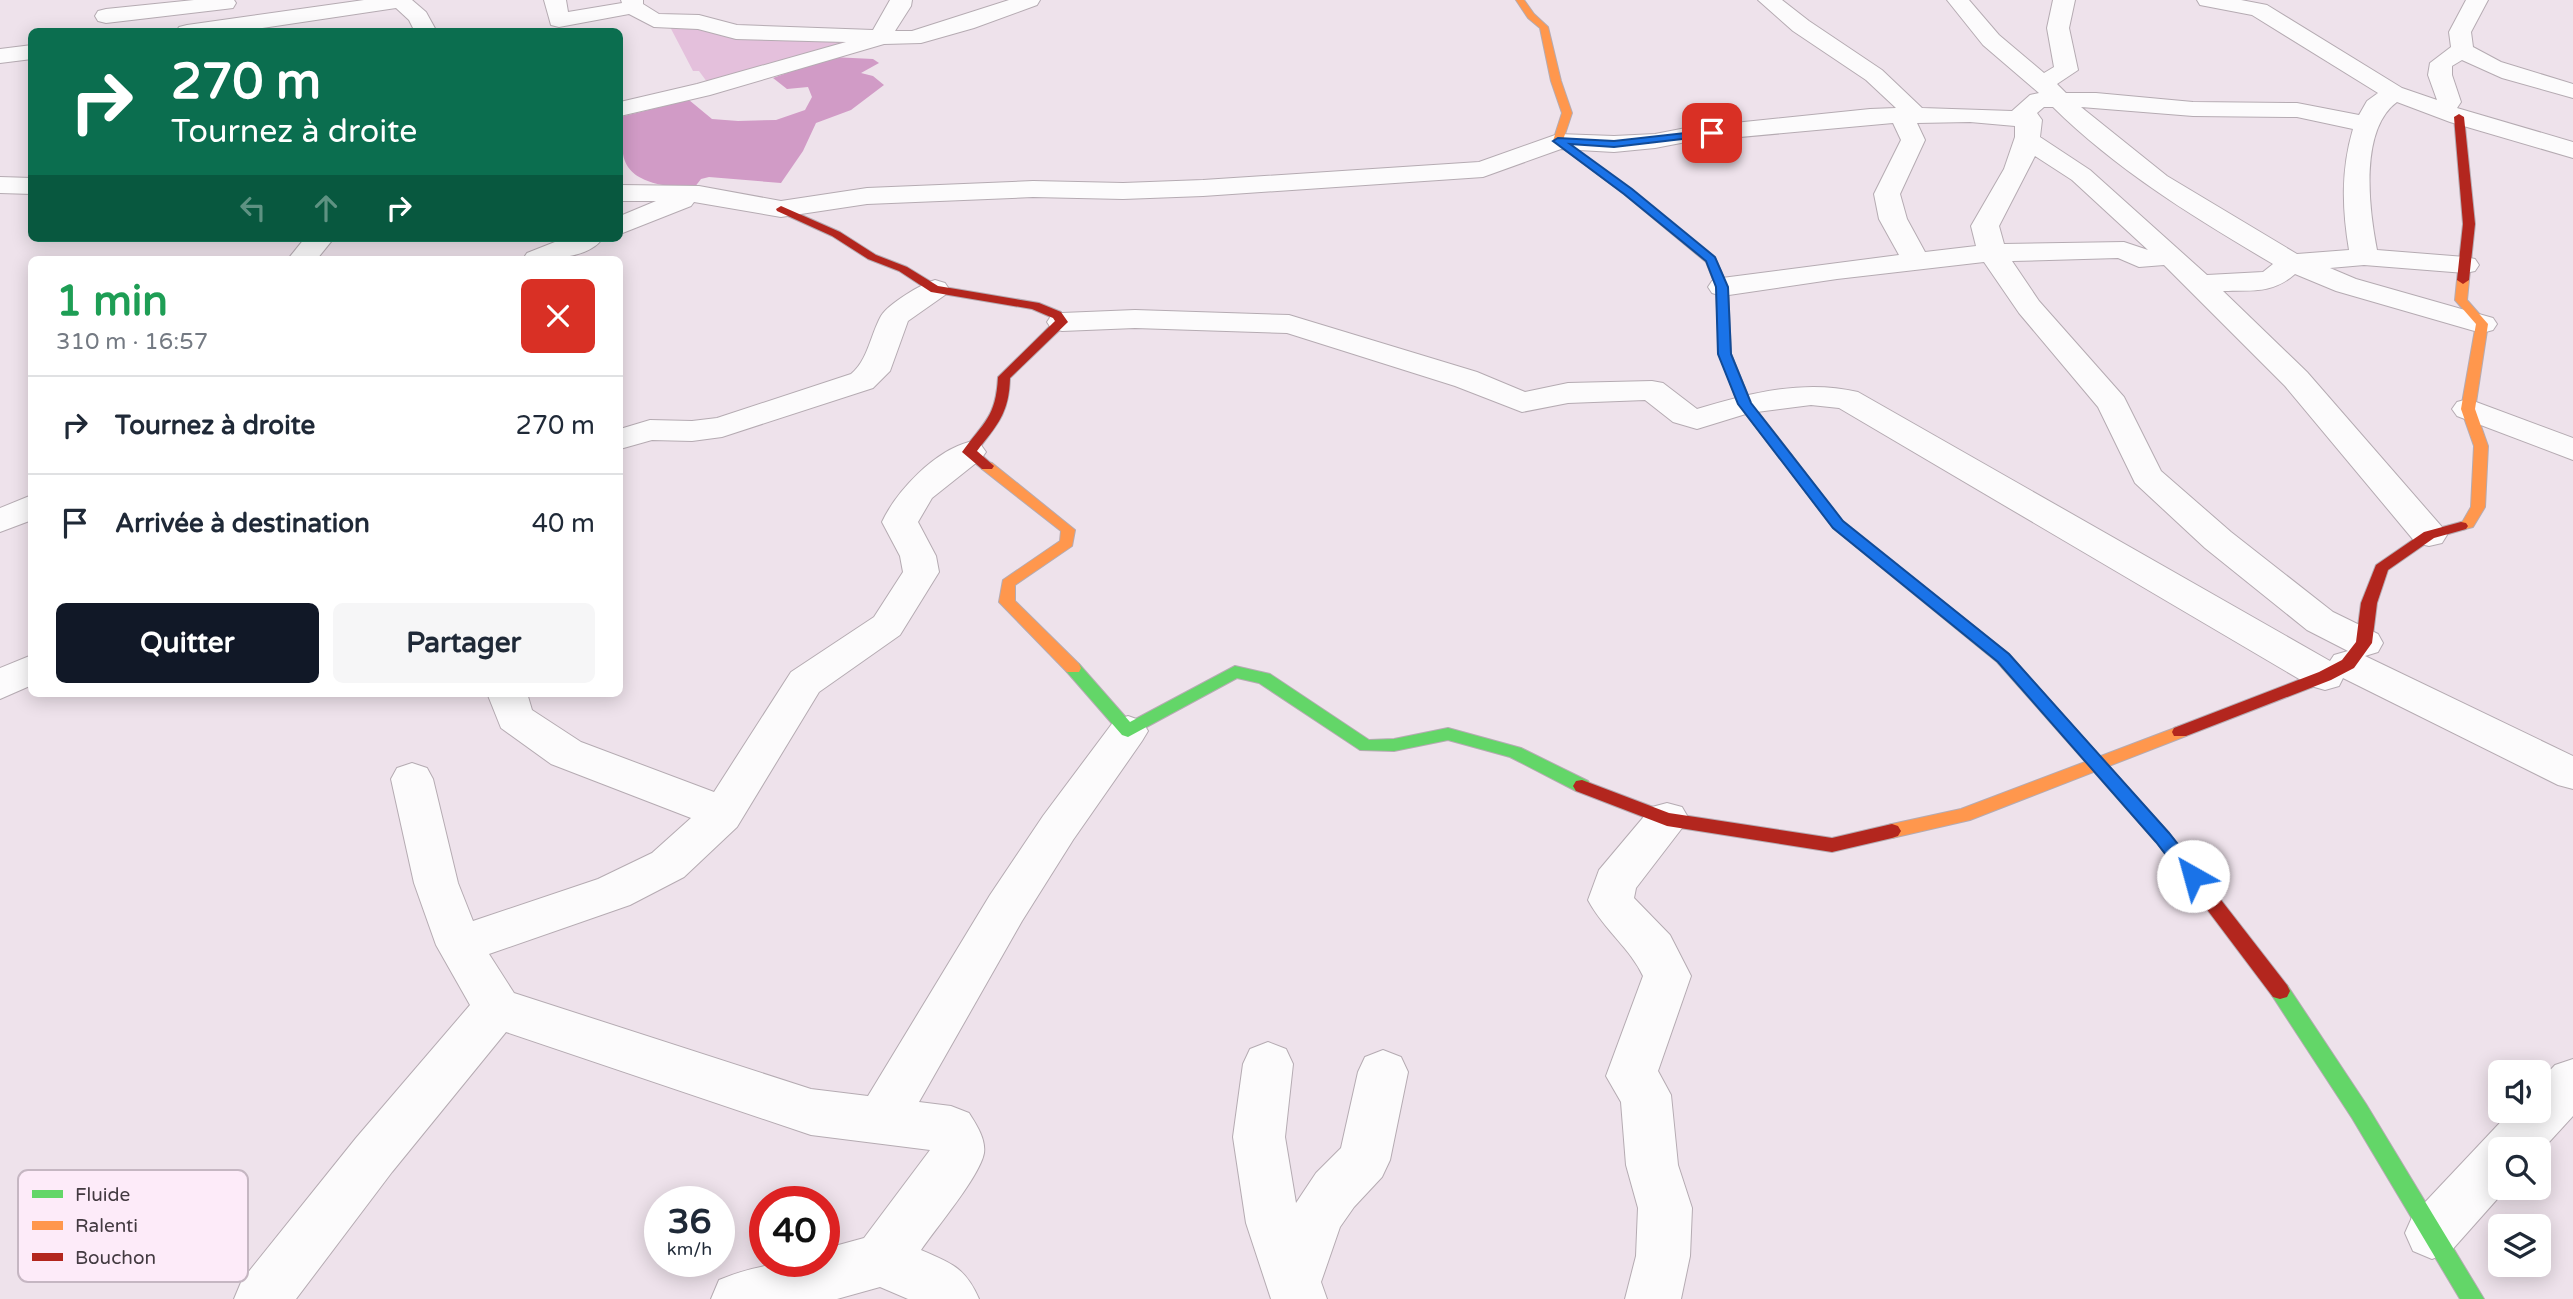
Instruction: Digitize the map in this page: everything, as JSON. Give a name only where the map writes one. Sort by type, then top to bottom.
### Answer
[{"type":"street","points":[[106,16],[177,4],[243,0]]},
{"type":"street","points":[[555,0],[559,20],[633,4],[654,20],[699,22],[736,32],[914,38],[1029,0]]},
{"type":"street","points":[[623,108],[702,90],[872,42],[880,36],[900,6],[901,0]]},
{"type":"street","points":[[1520,0],[1531,16],[1544,27],[1567,113],[1558,141]]},
{"type":"street","points":[[1769,0],[1801,26],[1874,75],[1910,108],[1902,117]]},
{"type":"street","points":[[1958,0],[1991,40],[2051,91],[2082,122],[2158,182],[2292,263],[2346,285],[2482,324]]},
{"type":"street","points":[[2064,0],[2058,28],[2066,70],[2051,91],[2024,111],[2029,130],[1985,226],[1992,253],[2029,307],[2113,404],[2147,477],[2193,514],[2218,540],[2320,621],[2346,661]]},
{"type":"street","points":[[2208,0],[2258,5],[2337,60],[2395,93],[2451,114],[2573,150]]},
{"type":"street","points":[[2477,0],[2463,23],[2459,42],[2463,50],[2502,70],[2573,91]]},
{"type":"street","points":[[233,28],[350,5],[401,1],[424,28]]},
{"type":"street","points":[[170,28],[177,4]]},
{"type":"street","points":[[721,28],[735,10]]},
{"type":"street","points":[[2463,50],[2441,63],[2440,75],[2449,102],[2469,224],[2461,300],[2482,324]]},
{"type":"street","points":[[0,56],[28,52]]},
{"type":"street","points":[[2051,91],[2193,108],[2297,110],[2367,124]]},
{"type":"street","points":[[2364,257],[2354,187],[2360,146],[2376,106],[2395,93]]},
{"type":"street","points":[[781,209],[867,196],[1033,189],[1136,191],[1483,169],[1558,141],[1614,144],[1836,119],[1970,116],[2029,130],[2171,256],[2296,379],[2429,535]]},
{"type":"street","points":[[1902,117],[1913,140],[1887,194],[1893,219],[1917,263]]},
{"type":"street","points":[[1558,141],[1628,192],[1711,260],[1722,287],[1725,354],[1745,404],[1838,525],[2003,658],[2162,838],[2278,988],[2359,1111],[2473,1299]]},
{"type":"street","points":[[0,186],[28,186]]},
{"type":"street","points":[[623,191],[699,194],[781,209],[836,234],[872,257],[903,269],[935,289],[1035,306],[1057,315],[1062,322]]},
{"type":"street","points":[[623,225],[699,194]]},
{"type":"street","points":[[305,256],[317,242]]},
{"type":"street","points":[[544,256],[579,242]]},
{"type":"street","points":[[1722,287],[1837,270],[1992,253],[2124,250],[2139,258],[2171,256]]},
{"type":"street","points":[[2199,284],[2271,280],[2292,263],[2364,257],[2465,265]]},
{"type":"street","points":[[623,438],[650,430],[692,431],[722,428],[862,382],[874,371],[895,317],[935,289]]},
{"type":"street","points":[[459,945],[614,892],[668,865],[722,815],[805,682],[887,626],[921,572],[918,556],[900,522],[906,505],[930,482],[969,452],[992,427],[1003,400],[1004,377],[1062,322],[1135,319],[1289,324],[1453,375],[1522,402],[1568,393],[1652,390],[1684,415],[1697,419],[1745,404],[1811,395],[1847,399],[2346,661],[2573,774]]},
{"type":"street","points":[[881,1120],[1006,908],[1058,828],[1128,731],[1235,673],[1264,678],[1366,746],[1394,745],[1448,734],[1515,752],[1594,792],[1667,819],[1832,845],[1964,815],[2346,661],[2381,568],[2429,535],[2468,524],[2478,507],[2481,446],[2468,408],[2482,324]]},
{"type":"street","points":[[2468,408],[2573,450]]},
{"type":"street","points":[[969,452],[1068,530],[1067,543],[1009,583],[1007,602],[1064,657],[1128,731]]},
{"type":"street","points":[[0,521],[28,508]]},
{"type":"street","points":[[0,685],[28,670]]},
{"type":"street","points":[[508,697],[515,718],[566,753],[697,802],[722,815]]},
{"type":"street","points":[[412,779],[436,883],[459,945],[497,1008],[811,1111],[951,1129],[958,1141],[958,1154],[881,1260]]},
{"type":"street","points":[[1653,1299],[1663,1256],[1665,1208],[1652,1165],[1646,1095],[1632,1076],[1667,976],[1654,949],[1621,915],[1611,900],[1615,882],[1667,819]]},
{"type":"street","points":[[262,1299],[373,1155],[497,1008]]},
{"type":"street","points":[[1268,1064],[1259,1137],[1273,1223],[1296,1290]]},
{"type":"street","points":[[1296,1290],[1318,1214],[1335,1190],[1364,1160],[1383,1072]]},
{"type":"street","points":[[2520,1137],[2573,1081]]},
{"type":"street","points":[[2432,1233],[2488,1172]]},
{"type":"street","points":[[738,1299],[881,1260],[935,1283],[951,1299]]},
{"type":"shaded area","points":[[668,23],[866,41],[710,86],[699,71],[693,71]]},
{"type":"shaded area","points":[[832,57],[873,59],[879,63],[861,73],[873,76],[884,85],[851,110],[816,123],[803,151],[781,183],[709,177],[701,179],[694,188],[669,186],[645,180],[628,166],[623,156],[623,116],[689,100],[712,119],[776,120],[805,110],[812,97],[808,87],[787,89],[773,78]]},
{"type":"traffic: fast","points":[[1786,457],[1838,525],[2003,658],[2057,719]]},
{"type":"traffic: fast","points":[[1073,668],[1128,731],[1235,672],[1264,678],[1366,746],[1394,745],[1448,734],[1515,752],[1582,786]]},
{"type":"traffic: fast","points":[[2280,991],[2359,1111],[2473,1299]]},
{"type":"traffic: slow","points":[[1520,0],[1531,16],[1544,27],[1556,81],[1567,113],[1558,141],[1628,192],[1711,260],[1722,287],[1725,354],[1745,404],[1786,457]]},
{"type":"traffic: slow","points":[[2461,526],[2468,524],[2478,507],[2481,446],[2468,409],[2482,324],[2461,300],[2463,280]]},
{"type":"traffic: slow","points":[[987,466],[1068,530],[1067,543],[1008,583],[1007,602],[1073,668]]},
{"type":"traffic: slow","points":[[1892,831],[1964,815],[2180,732]]},
{"type":"traffic: jam","points":[[2459,117],[2469,224],[2463,280]]},
{"type":"traffic: jam","points":[[781,209],[836,234],[872,257],[903,269],[935,289],[1035,306],[1057,315],[1062,322],[1004,377],[1003,400],[998,415],[969,452],[987,466]]},
{"type":"traffic: jam","points":[[2180,732],[2325,676],[2348,664],[2364,643],[2369,603],[2381,568],[2429,535],[2461,526]]},
{"type":"traffic: jam","points":[[2057,719],[2163,838],[2280,991]]},
{"type":"traffic: jam","points":[[1582,786],[1667,819],[1832,845],[1892,831]]},
{"type":"route","points":[[1712,133],[1614,144],[1558,141],[1628,192],[1711,260],[1722,287],[1725,354],[1745,404],[1838,525],[2003,658],[2193,876]]}]
